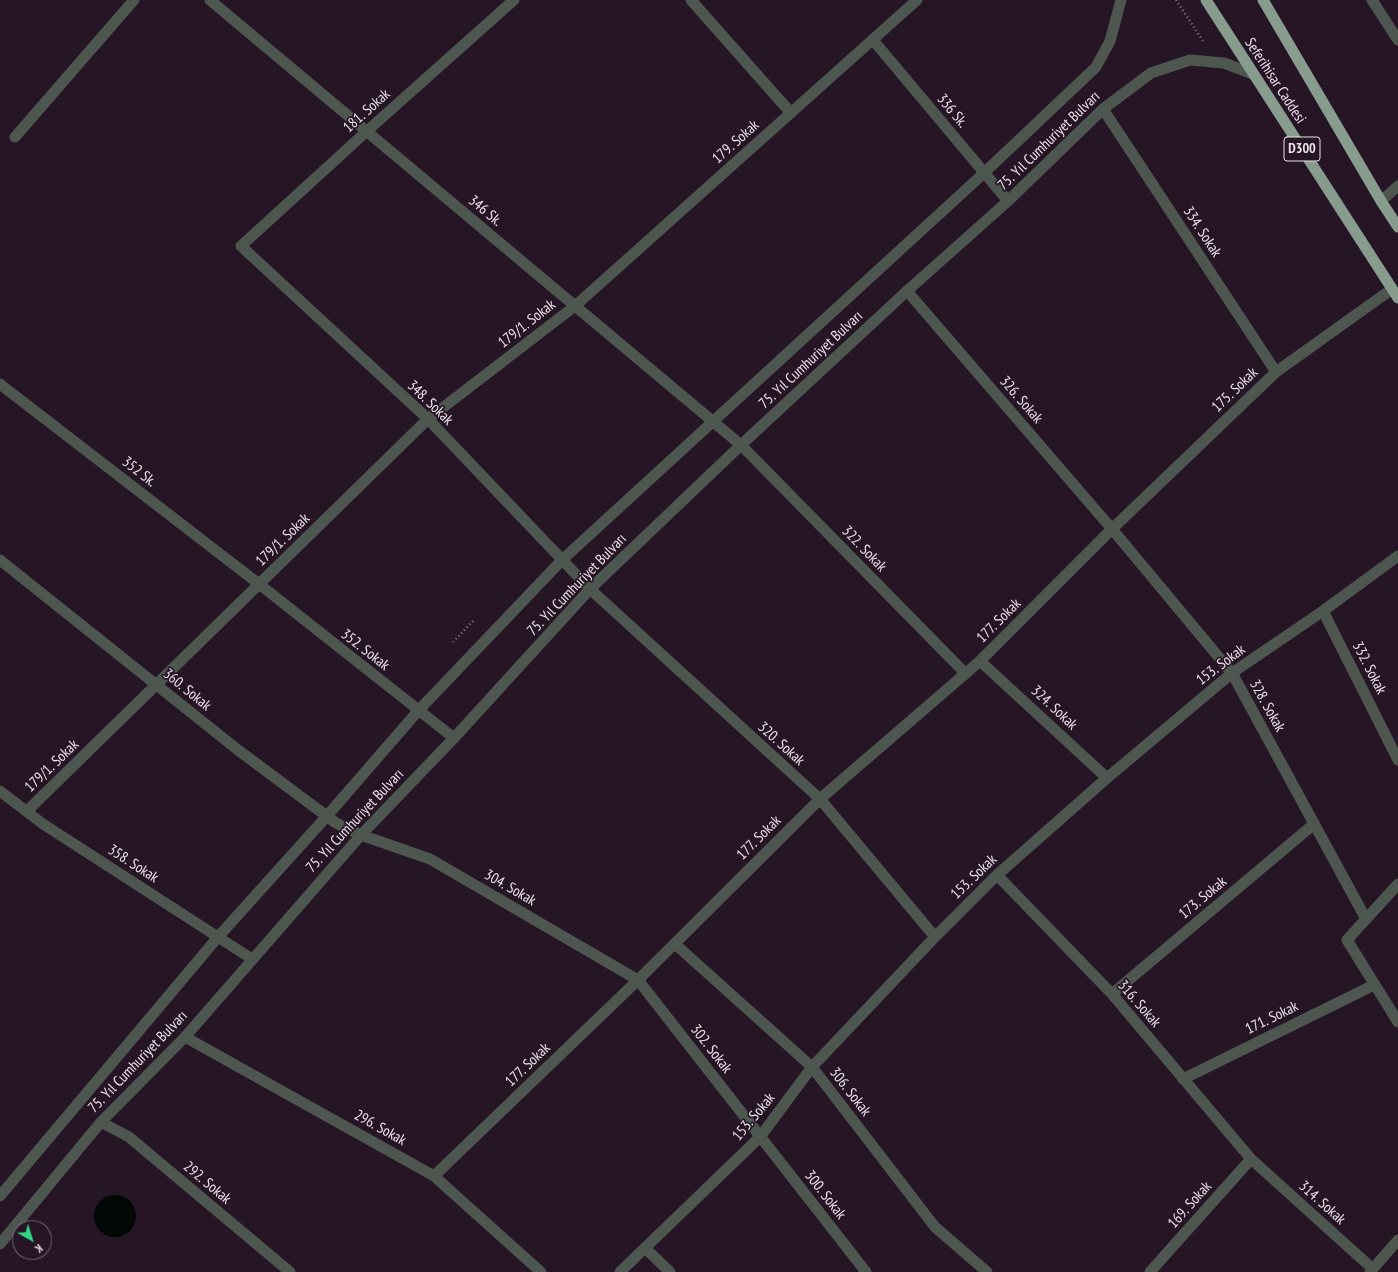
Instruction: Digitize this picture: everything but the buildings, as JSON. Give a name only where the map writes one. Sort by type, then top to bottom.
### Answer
[{"type":"highway","name":"Seferihisar Caddesi","points":[[1206,0],[1398,298]]},
{"type":"highway","name":"Seferihisar Caddesi","points":[[1263,0],[1398,227]]},
{"type":"street","points":[[15,137],[134,0]]},
{"type":"street","name":"346 Sk.","points":[[210,0],[741,445]]},
{"type":"street","name":"181. Sokak","points":[[241,246],[514,0]]},
{"type":"street","points":[[691,0],[791,113]]},
{"type":"street","name":"179. Sokak","points":[[575,306],[917,0]]},
{"type":"street","name":"75. Yıl Cumhuriyet Bulvarı","points":[[0,1196],[218,937],[327,816],[418,711],[562,560],[984,173],[1096,67],[1110,42],[1121,0]]},
{"type":"street","points":[[1372,0],[1398,40]]},
{"type":"street","name":"336 Sk.","points":[[873,40],[1008,201]]},
{"type":"street","name":"75. Yıl Cumhuriyet Bulvarı","points":[[0,1244],[101,1122],[185,1037],[360,834],[454,738],[590,590],[741,445],[907,291],[1008,201],[1103,109],[1151,73],[1190,60],[1224,64],[1254,74]]},
{"type":"street","name":"334. Sokak","points":[[1103,109],[1276,372]]},
{"type":"street","points":[[1381,200],[1398,186]]},
{"type":"street","name":"348. Sokak","points":[[241,246],[428,419],[590,590]]},
{"type":"street","name":"175. Sokak","points":[[1112,529],[1276,372],[1392,289]]},
{"type":"street","name":"326. Sokak","points":[[907,291],[1112,529]]},
{"type":"street","name":"179/1. Sokak","points":[[26,811],[157,685],[428,419],[575,306]]},
{"type":"street","name":"352 Sk.","points":[[0,384],[259,584]]},
{"type":"street","name":"322. Sokak","points":[[741,445],[965,673]]},
{"type":"street","name":"177. Sokak","points":[[434,1176],[675,944],[820,799],[980,660],[1112,529]]},
{"type":"street","name":"328. Sokak","points":[[1112,529],[1232,673],[1366,919]]},
{"type":"street","name":"153. Sokak","points":[[620,1272],[760,1137],[812,1067],[997,875],[1107,778],[1232,673],[1323,611],[1398,556]]},
{"type":"street","name":"360. Sokak","points":[[0,560],[238,750],[336,823],[360,834]]},
{"type":"street","name":"352. Sokak","points":[[259,584],[454,738]]},
{"type":"street","name":"320. Sokak","points":[[590,590],[820,799],[936,937]]},
{"type":"street","name":"332. Sokak","points":[[1323,611],[1398,760]]},
{"type":"street","name":"324. Sokak","points":[[980,660],[1107,778]]},
{"type":"street","name":"358. Sokak","points":[[0,791],[43,824],[252,959]]},
{"type":"street","name":"173. Sokak","points":[[1112,994],[1314,824]]},
{"type":"street","name":"304. Sokak","points":[[360,834],[430,859],[638,980]]},
{"type":"street","name":"316. Sokak","points":[[997,875],[1112,994],[1251,1159]]},
{"type":"street","points":[[1398,884],[1347,940],[1398,1022]]},
{"type":"street","name":"306. Sokak","points":[[675,944],[812,1067],[935,1227],[987,1272]]},
{"type":"street","name":"302. Sokak","points":[[638,980],[760,1137]]},
{"type":"street","name":"171. Sokak","points":[[1184,1078],[1374,985]]},
{"type":"street","name":"296. Sokak","points":[[185,1037],[434,1176],[541,1272]]},
{"type":"street","name":"292. Sokak","points":[[101,1122],[129,1137],[290,1272]]},
{"type":"street","name":"300. Sokak","points":[[760,1137],[866,1272]]},
{"type":"street","name":"314. Sokak","points":[[1251,1159],[1371,1271]]},
{"type":"street","name":"169. Sokak","points":[[1150,1272],[1251,1159]]},
{"type":"street","points":[[1371,1271],[1398,1240]]},
{"type":"street","points":[[645,1248],[670,1272]]},
{"type":"path","points":[[1176,0],[1217,63]]},
{"type":"shaded area","points":[[111,1195],[119,1195],[127,1198],[133,1204],[136,1216],[133,1228],[127,1234],[119,1237],[111,1237],[103,1234],[97,1228],[94,1220],[94,1212],[97,1204],[103,1198]]}]
